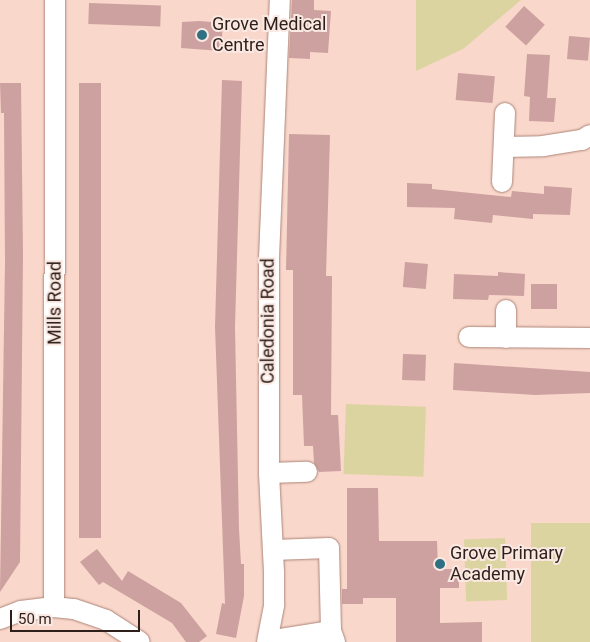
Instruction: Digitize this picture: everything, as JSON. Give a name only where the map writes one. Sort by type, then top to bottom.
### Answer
[{"type":"street","name":"Mills Road","points":[[54,607],[55,0]]},
{"type":"street","name":"Caledonia Road","points":[[267,642],[274,605],[269,473],[269,258],[280,0]]},
{"type":"street","points":[[502,182],[505,113]]},
{"type":"street","points":[[504,147],[543,146],[582,140],[590,135]]},
{"type":"street","points":[[506,310],[506,338]]},
{"type":"street","points":[[469,337],[590,338]]},
{"type":"street","points":[[269,473],[307,472]]},
{"type":"street","points":[[267,642],[333,637],[329,548],[273,550]]},
{"type":"street","points":[[0,619],[21,611],[54,607],[74,609],[106,620],[140,642]]},
{"type":"shaded area","points":[[416,0],[521,0],[463,49],[416,71]]},
{"type":"shaded area","points":[[346,404],[426,407],[424,477],[344,474]]},
{"type":"shaded area","points":[[531,523],[590,523],[590,642],[531,642]]},
{"type":"shaded area","points":[[505,538],[507,600],[466,601],[464,539]]},
{"type":"building","points":[[292,0],[314,0],[314,10],[331,11],[328,53],[310,52],[310,59],[289,58]]},
{"type":"building","points":[[89,3],[161,6],[160,26],[88,24]]},
{"type":"building","points":[[524,6],[545,25],[526,46],[505,27]]},
{"type":"building","name":"Grove Medical Centre","points":[[182,22],[223,23],[221,51],[181,48]]},
{"type":"building","points":[[569,36],[590,38],[588,61],[567,59]]},
{"type":"building","points":[[527,54],[550,55],[547,98],[556,98],[554,122],[529,121],[530,97],[524,96]]},
{"type":"building","points":[[458,73],[495,76],[493,103],[456,100]]},
{"type":"building","points":[[222,80],[242,81],[235,327],[239,529],[241,564],[244,564],[244,596],[236,638],[216,634],[222,603],[225,604],[215,327]]},
{"type":"building","points":[[0,83],[21,83],[23,254],[20,562],[0,592],[5,262],[4,113],[1,113]]},
{"type":"building","points":[[79,83],[101,83],[101,538],[79,538]]},
{"type":"building","points":[[289,134],[330,135],[326,276],[332,276],[331,415],[338,415],[341,471],[319,472],[314,463],[313,446],[304,446],[302,395],[293,395],[293,270],[286,270]]},
{"type":"building","points":[[407,183],[432,184],[432,189],[511,197],[512,191],[544,194],[544,186],[572,188],[570,215],[533,214],[533,219],[493,215],[492,223],[454,219],[455,208],[407,207]]},
{"type":"building","points":[[405,262],[428,264],[426,289],[403,287]]},
{"type":"building","points":[[498,272],[525,274],[524,296],[489,295],[488,300],[453,299],[454,274],[498,276]]},
{"type":"building","points":[[531,284],[557,284],[557,309],[531,309]]},
{"type":"building","points":[[403,354],[426,355],[425,381],[402,380]]},
{"type":"building","points":[[454,363],[590,372],[590,393],[535,395],[453,390]]},
{"type":"building","points":[[347,488],[378,488],[379,541],[437,541],[438,569],[459,569],[459,588],[440,588],[440,623],[482,622],[482,642],[396,642],[396,598],[363,598],[363,604],[342,604],[342,589],[347,589]]},
{"type":"building","points":[[97,549],[122,581],[128,571],[181,603],[207,636],[199,642],[186,642],[172,623],[103,582],[99,585],[80,562]]},
{"type":"place","name":"Grove Medical Centre","points":[[202,35]]},
{"type":"place","name":"Grove Primary Academy","points":[[440,564]]}]
